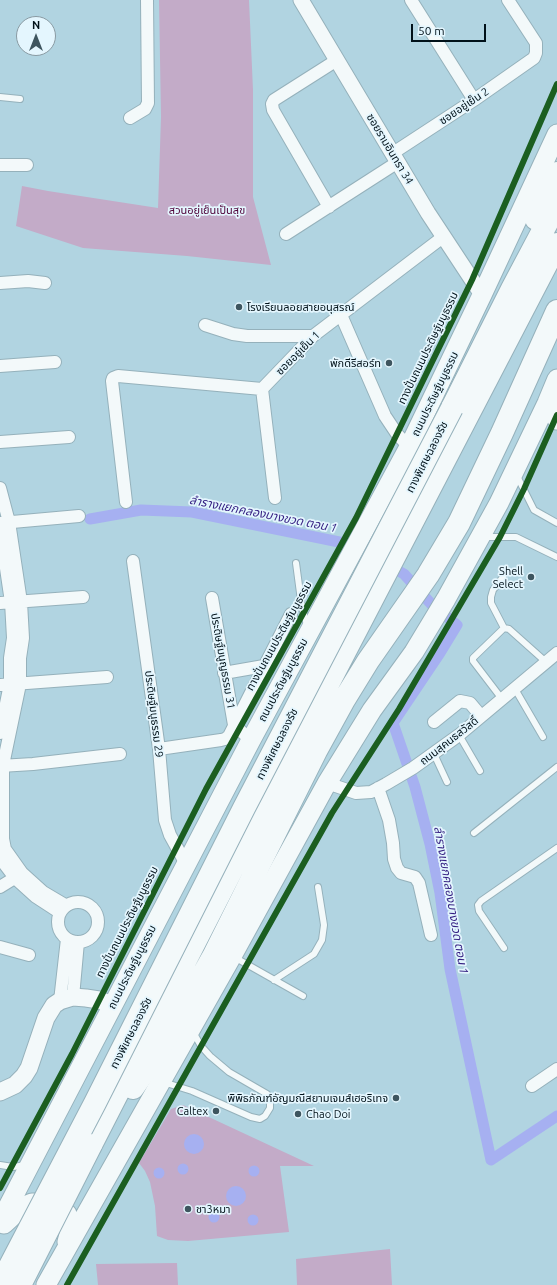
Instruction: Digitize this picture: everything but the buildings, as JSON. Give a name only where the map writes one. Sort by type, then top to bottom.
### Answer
[{"type":"highway","points":[[512,289],[520,252],[557,173]]},
{"type":"highway","name":"ทางพิเศษฉลองรัช","points":[[0,1285],[99,1096],[244,808],[557,204]]},
{"type":"highway","name":"ทางพิเศษฉลองรัช","points":[[20,1285],[270,794],[557,244]]},
{"type":"highway","points":[[91,1145],[150,1064],[195,989],[233,917],[316,751],[344,700],[368,661],[419,589],[459,523],[502,433],[557,311]]},
{"type":"main road","name":"ถนนประดิษฐ์มนูธรรม","points":[[0,1222],[251,740],[409,447],[557,134]]},
{"type":"main road","points":[[46,1285],[232,956],[327,783],[372,710],[414,652],[439,611],[480,537],[547,403],[557,379]]},
{"type":"main road","points":[[547,403],[557,421]]},
{"type":"main road","points":[[0,1092],[15,1085],[24,1076],[29,1068],[46,1018],[54,1005],[67,999],[86,998],[99,1000],[112,1005]]},
{"type":"main road","points":[[0,1228],[18,1211],[32,1203],[48,1204],[63,1210],[70,1220],[70,1227],[61,1259]]},
{"type":"street","points":[[130,118],[145,109],[148,103],[147,0]]},
{"type":"street","name":"ซอยรามอินทรา 34","points":[[301,0],[443,237],[482,295]]},
{"type":"street","points":[[411,0],[474,100]]},
{"type":"street","name":"ซอยอยู่เย็น 2","points":[[286,234],[329,207],[474,100],[534,58],[536,53],[536,43],[508,0]]},
{"type":"street","points":[[329,207],[273,110],[272,104],[274,100],[337,60]]},
{"type":"street","points":[[0,165],[27,165]]},
{"type":"street","name":"ซอยอยู่เย็น 1","points":[[262,389],[313,336],[443,237]]},
{"type":"street","points":[[0,283],[28,281],[45,283]]},
{"type":"street","points":[[341,315],[385,416],[397,434],[409,447]]},
{"type":"street","points":[[205,325],[233,334],[247,336],[313,336]]},
{"type":"street","points":[[0,366],[55,362]]},
{"type":"street","points":[[126,502],[112,381],[113,378],[118,376],[262,389],[275,498]]},
{"type":"street","points":[[0,442],[69,436]]},
{"type":"street","points":[[0,488],[11,602],[22,638],[20,658],[10,684],[0,733]]},
{"type":"street","points":[[3,524],[79,516]]},
{"type":"street","name":"ประดิษฐ์มนูธรรม 29","points":[[134,561],[158,749],[165,820],[170,835],[186,864]]},
{"type":"street","points":[[11,602],[83,597]]},
{"type":"street","name":"ประดิษฐ์มนูญธรรม 31","points":[[212,598],[234,725],[251,740]]},
{"type":"street","points":[[158,749],[225,739],[229,736],[291,614]]},
{"type":"street","name":"ถนนสุคนธสวัสดิ์","points":[[327,783],[356,793],[371,792],[409,771],[459,735],[557,653]]},
{"type":"street","points":[[224,673],[264,666]]},
{"type":"street","points":[[10,684],[107,677]]},
{"type":"street","points":[[10,684],[1,765],[2,852],[18,875],[43,892],[62,908]]},
{"type":"street","points":[[434,722],[460,701],[470,702],[481,716]]},
{"type":"street","points":[[1,765],[33,764],[120,754]]},
{"type":"street","points":[[378,788],[389,820],[394,859],[397,868],[401,873],[415,877],[419,883],[430,935]]},
{"type":"street","points":[[0,886],[18,875]]},
{"type":"street","points":[[74,901],[84,902],[92,907],[98,915],[98,924],[95,933],[88,940],[73,941],[60,932],[57,921],[62,908],[74,901]]},
{"type":"street","points":[[67,999],[73,941]]},
{"type":"street","points":[[0,947],[29,955]]},
{"type":"street","points":[[532,1086],[557,1069]]},
{"type":"lane","points":[[0,97],[20,99]]},
{"type":"lane","points":[[514,470],[534,510],[557,523]]},
{"type":"lane","points":[[480,537],[516,537],[557,557]]},
{"type":"lane","points":[[296,563],[302,608],[309,631]]},
{"type":"lane","points":[[503,577],[493,590],[491,603],[504,628],[509,629],[546,662]]},
{"type":"lane","points":[[502,699],[473,658],[504,628]]},
{"type":"lane","points":[[515,689],[543,737]]},
{"type":"lane","points":[[459,735],[480,771]]},
{"type":"lane","points":[[434,754],[447,782]]},
{"type":"lane","points":[[474,833],[557,767]]},
{"type":"lane","points":[[504,948],[479,912],[478,905],[481,901],[557,848]]},
{"type":"lane","points":[[274,980],[314,954],[322,940],[324,925],[318,887]]},
{"type":"lane","points":[[232,956],[302,996]]},
{"type":"lane","points":[[161,1082],[192,1091],[251,1117],[260,1119],[265,1116],[270,1108],[270,1098],[267,1094],[229,1072],[210,1056],[201,1046],[191,1029]]},
{"type":"lane","points":[[0,1165],[13,1167],[29,1165]]},
{"type":"green space","name":"สวนอยู่เย็นเป็นสุข","points":[[159,0],[249,0],[253,90],[253,197],[271,265],[187,256],[83,248],[16,226],[22,186],[158,208],[161,117]]},
{"type":"green space","points":[[183,1105],[314,1166],[280,1166],[289,1232],[188,1241],[168,1240],[157,1236],[155,1206],[150,1182],[139,1163],[171,1109]]},
{"type":"green space","points":[[390,1249],[392,1285],[297,1285],[296,1259]]},
{"type":"green space","points":[[177,1263],[178,1285],[98,1285],[96,1264]]},
{"type":"water","points":[[194,1134],[201,1137],[204,1144],[201,1151],[194,1154],[187,1151],[184,1144],[187,1137]]},
{"type":"water","points":[[183,1163],[187,1165],[189,1169],[187,1173],[183,1175],[179,1173],[177,1169],[179,1165]]},
{"type":"water","points":[[252,1166],[256,1166],[258,1167],[258,1175],[252,1176],[249,1173],[249,1169]]},
{"type":"water","points":[[159,1167],[163,1169],[165,1173],[163,1177],[159,1179],[155,1177],[153,1173],[155,1169]]},
{"type":"water","points":[[236,1186],[243,1189],[246,1196],[243,1203],[236,1206],[229,1203],[226,1196],[229,1189]]},
{"type":"water","points":[[214,1211],[218,1213],[220,1217],[218,1221],[214,1223],[210,1221],[208,1217],[210,1213]]},
{"type":"water","points":[[251,1215],[255,1215],[257,1216],[257,1224],[251,1225],[248,1222],[248,1218]]},
{"type":"waterway","name":"ลำรางแยกคลองบางขวด ตอน 1","points":[[90,519],[141,510],[192,512],[349,544],[404,574],[433,606],[457,625],[393,723],[415,787],[430,844],[440,893],[450,969],[491,1160],[557,1116]]},
{"type":"cycle path","name":"ทางปั่นถนนประดิษฐ์มนูธรรม","points":[[0,1188],[72,1054],[206,789],[356,518],[472,280],[557,84]]},
{"type":"cycle path","points":[[67,1285],[332,813],[399,709],[500,537],[524,489],[557,415]]},
{"type":"place","name":"โรงเรียนลอยสายอนุสรณ์","points":[[239,307]]},
{"type":"place","name":"พักดีรีสอร์ท","points":[[389,363]]},
{"type":"place","name":"Shell Select","points":[[531,577]]},
{"type":"place","name":"พิพิธภัณฑ์อัญมณีสยามเจมส์เฮอริเทจ","points":[[396,1098]]},
{"type":"place","name":"Caltex","points":[[216,1111]]},
{"type":"place","name":"Chao Doi","points":[[298,1114]]},
{"type":"place","name":"ชา3หมา","points":[[188,1209]]}]
